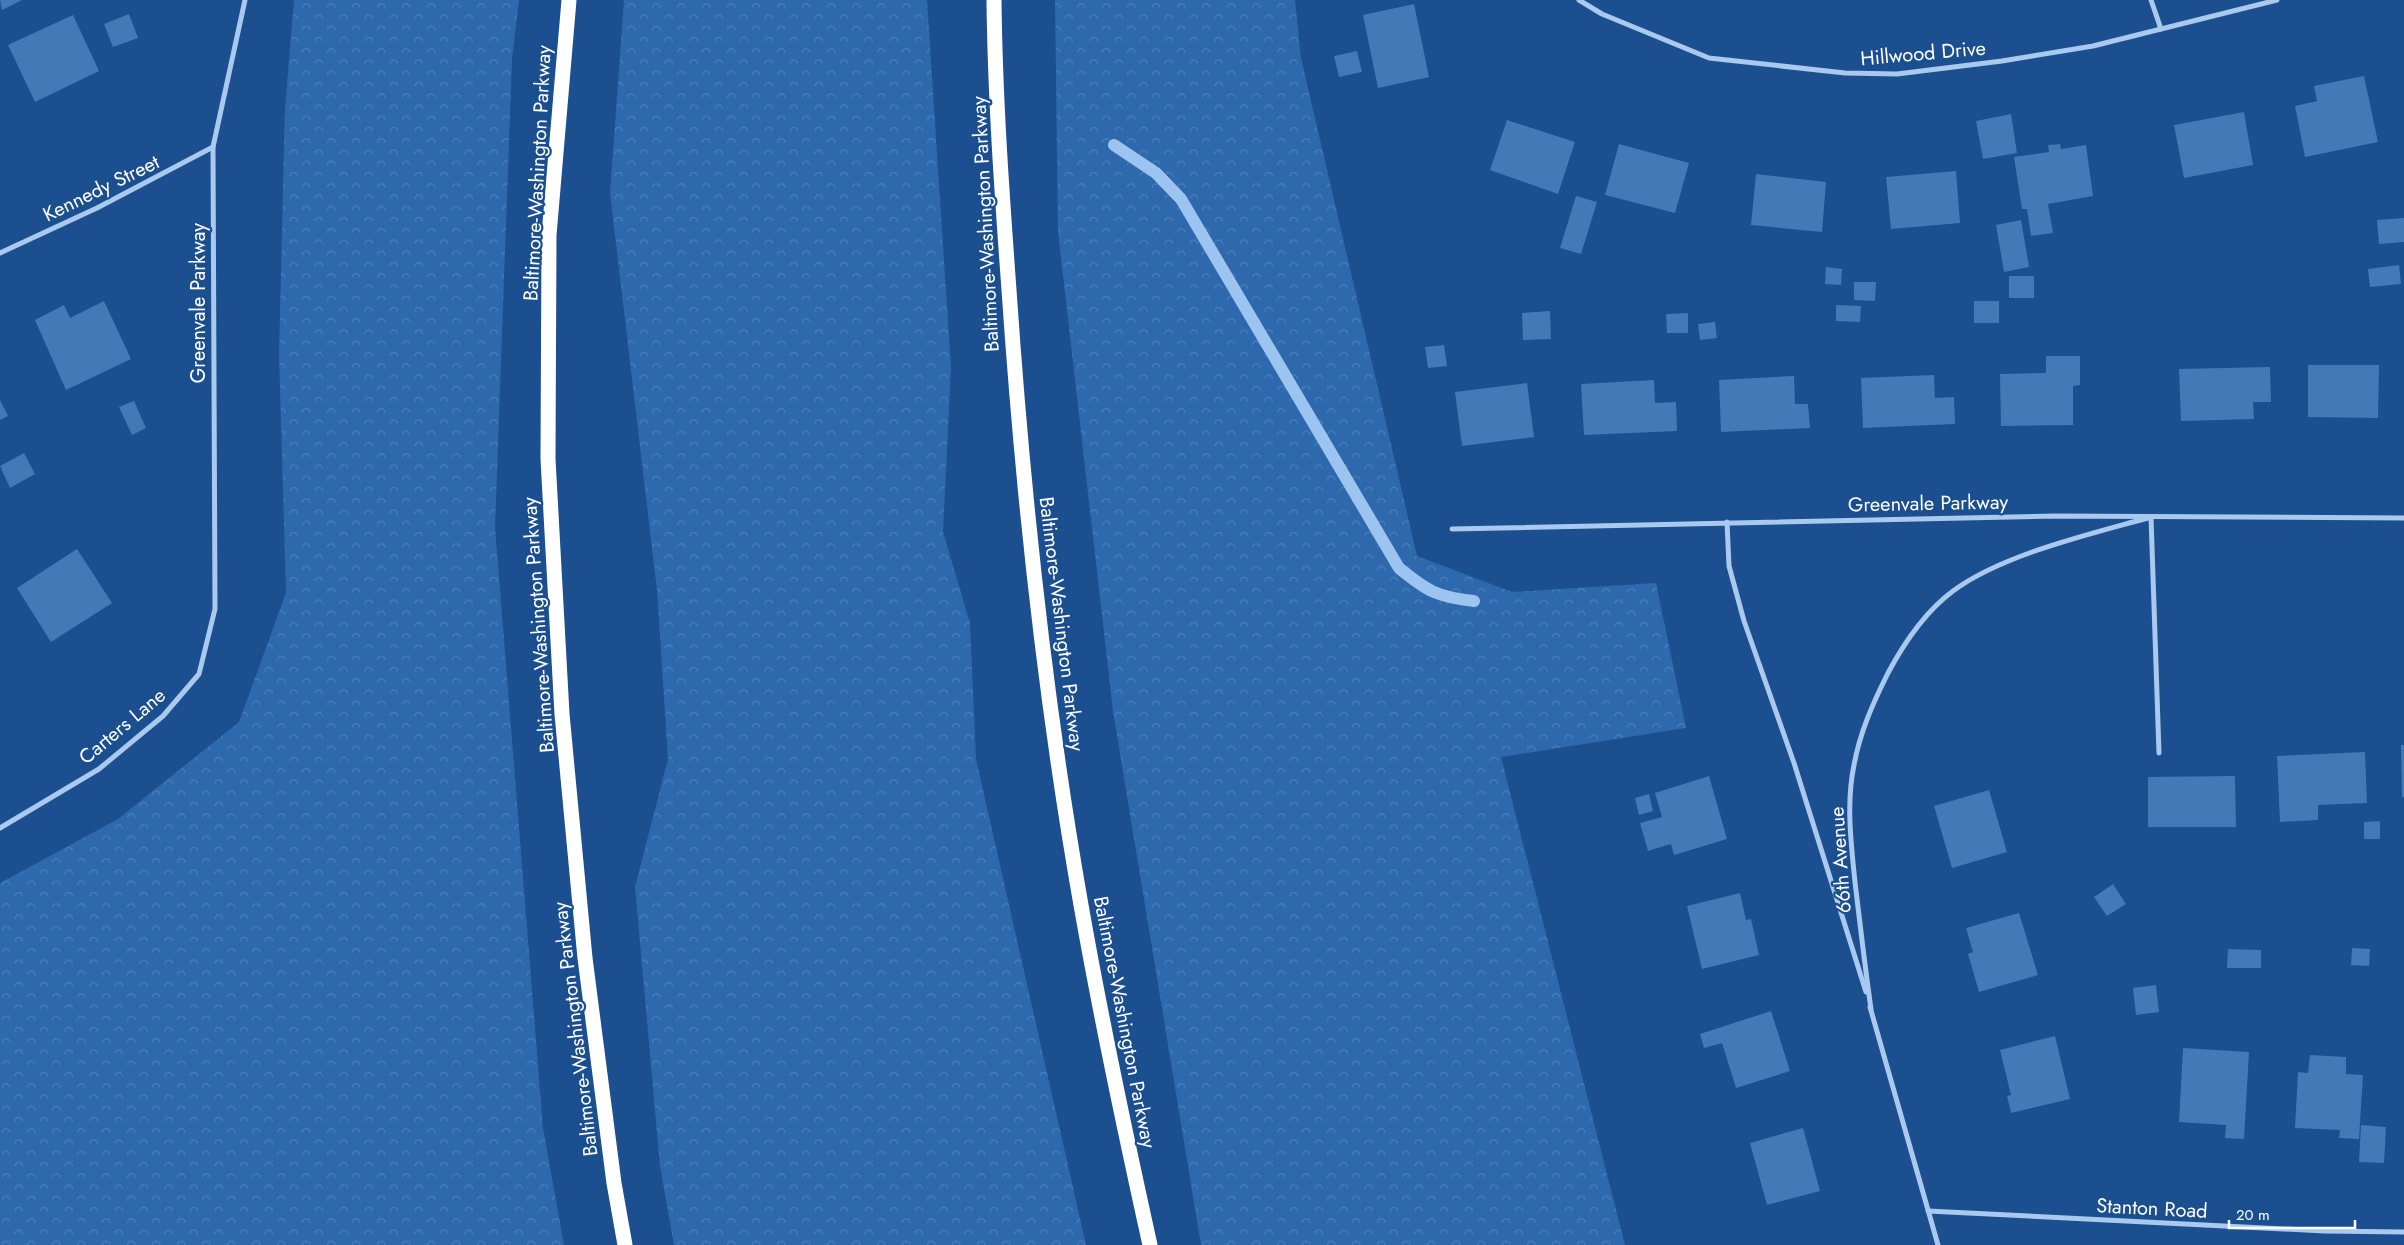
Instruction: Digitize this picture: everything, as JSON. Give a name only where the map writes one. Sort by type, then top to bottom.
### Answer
[{"type":"highway","name":"Baltimore-Washington Parkway","points":[[569,0],[549,235],[548,458],[562,714],[585,958],[614,1183],[625,1245]]},
{"type":"highway","name":"Baltimore-Washington Parkway","points":[[994,0],[1004,222],[1019,439],[1046,672],[1081,903],[1118,1101],[1150,1245]]},
{"type":"street","name":"Greenvale Parkway","points":[[214,609],[213,147],[245,0]]},
{"type":"street","name":"Hillwood Drive","points":[[1579,0],[1602,14],[1709,58],[1845,73],[1897,74],[2002,61],[2093,46],[2277,0]]},
{"type":"street","points":[[2151,0],[2161,29]]},
{"type":"street","name":"Kennedy Street","points":[[0,253],[97,208],[213,147]]},
{"type":"street","name":"Greenvale Parkway","points":[[1452,529],[2055,516],[2404,518]]},
{"type":"street","points":[[2151,517],[2159,753]]},
{"type":"street","name":"66th Avenue","points":[[1871,1009],[1850,832],[1850,803],[1853,766],[1862,730],[1897,656],[1926,617],[1954,591],[1968,583],[2042,549],[2151,517]]},
{"type":"street","name":"66th Avenue","points":[[1727,522],[1729,566],[1744,621],[1797,772],[1871,1009],[1938,1245]]},
{"type":"street","name":"Carters Lane","points":[[0,828],[99,769],[163,716],[199,674],[214,609]]},
{"type":"street","name":"Stanton Road","points":[[1928,1212],[2325,1231],[2404,1232]]},
{"type":"green space","points":[[294,0],[519,0],[512,59],[495,527],[543,1128],[564,1245],[0,1245],[0,883],[118,819],[239,722],[286,593],[279,354],[285,108]]},
{"type":"green space","points":[[624,0],[927,0],[951,368],[943,532],[970,623],[976,759],[1086,1245],[674,1245],[660,1166],[635,887],[668,759],[657,590],[610,193]]},
{"type":"green space","points":[[1055,0],[1295,0],[1301,58],[1417,556],[1512,592],[1656,583],[1686,728],[1501,757],[1625,1245],[1201,1245],[1113,711],[1058,232]]},
{"type":"building","points":[[0,0],[22,0],[2,10]]},
{"type":"building","points":[[1414,4],[1429,77],[1378,88],[1363,15]]},
{"type":"building","points":[[129,14],[138,38],[113,47],[104,24]]},
{"type":"building","points":[[73,15],[99,71],[35,102],[8,45]]},
{"type":"building","points":[[1357,51],[1362,72],[1339,77],[1334,56]]},
{"type":"building","points":[[2364,76],[2378,142],[2305,157],[2295,106],[2317,101],[2314,86]]},
{"type":"building","points":[[2244,112],[2253,165],[2184,178],[2174,125]]},
{"type":"building","points":[[2011,114],[2017,153],[1983,159],[1976,121]]},
{"type":"building","points":[[1507,120],[1575,142],[1558,194],[1490,170]]},
{"type":"building","points":[[1619,144],[1689,163],[1675,213],[1605,195]]},
{"type":"building","points":[[2060,144],[2061,149],[2086,145],[2093,196],[2048,204],[2053,233],[2031,236],[2027,209],[2022,209],[2014,157],[2049,152],[2048,145]]},
{"type":"building","points":[[1956,171],[1960,223],[1891,229],[1886,177]]},
{"type":"building","points":[[1756,174],[1826,182],[1822,232],[1751,225]]},
{"type":"building","points":[[1576,196],[1597,202],[1581,254],[1560,248]]},
{"type":"building","points":[[2404,218],[2404,242],[2379,244],[2377,220]]},
{"type":"building","points":[[2021,220],[2029,267],[2004,272],[1996,225]]},
{"type":"building","points":[[2399,265],[2401,284],[2370,287],[2368,269]]},
{"type":"building","points":[[1826,267],[1842,269],[1841,285],[1825,284]]},
{"type":"building","points":[[2009,276],[2034,276],[2034,298],[2009,298]]},
{"type":"building","points":[[1854,282],[1876,282],[1875,301],[1854,300]]},
{"type":"building","points":[[104,301],[131,359],[66,390],[35,320],[64,305],[70,318]]},
{"type":"building","points":[[1974,301],[1999,301],[1999,323],[1974,323]]},
{"type":"building","points":[[1836,305],[1861,306],[1860,322],[1836,321]]},
{"type":"building","points":[[1550,311],[1551,339],[1523,340],[1522,313]]},
{"type":"building","points":[[1688,313],[1688,333],[1667,333],[1666,314]]},
{"type":"building","points":[[1715,322],[1717,338],[1700,340],[1698,324]]},
{"type":"building","points":[[1444,345],[1447,366],[1428,368],[1425,347]]},
{"type":"building","points":[[2046,356],[2080,356],[2080,385],[2073,386],[2073,425],[2001,426],[2000,374],[2046,373]]},
{"type":"building","points":[[2308,365],[2379,365],[2378,418],[2308,417]]},
{"type":"building","points":[[2270,367],[2271,402],[2253,402],[2254,419],[2181,421],[2179,369]]},
{"type":"building","points":[[1934,375],[1935,398],[1954,397],[1955,424],[1863,428],[1861,378]]},
{"type":"building","points":[[1794,376],[1795,404],[1808,404],[1810,428],[1721,432],[1719,380]]},
{"type":"building","points":[[1654,380],[1655,403],[1676,402],[1677,431],[1584,435],[1581,384]]},
{"type":"building","points":[[1527,383],[1534,437],[1462,446],[1455,392]]},
{"type":"building","points":[[0,400],[8,416],[0,420]]},
{"type":"building","points":[[134,401],[146,428],[132,435],[119,407]]},
{"type":"building","points":[[24,453],[35,474],[10,488],[0,466]]},
{"type":"building","points":[[77,549],[112,603],[51,642],[17,588]]},
{"type":"building","points":[[2401,745],[2404,745],[2404,797],[2402,797]]},
{"type":"building","points":[[2365,752],[2367,803],[2318,805],[2318,820],[2280,822],[2277,756]]},
{"type":"building","points":[[1709,776],[1727,839],[1674,855],[1671,844],[1648,851],[1640,823],[1662,817],[1655,793]]},
{"type":"building","points":[[2235,776],[2236,827],[2148,827],[2148,777]]},
{"type":"building","points":[[1989,790],[2007,852],[1952,868],[1934,806]]},
{"type":"building","points":[[1649,794],[1653,811],[1639,815],[1635,798]]},
{"type":"building","points":[[2380,821],[2380,839],[2364,839],[2364,822]]},
{"type":"building","points":[[2113,884],[2126,904],[2107,916],[2094,897]]},
{"type":"building","points":[[1740,893],[1746,920],[1751,919],[1759,955],[1702,969],[1687,906]]},
{"type":"building","points":[[2019,913],[2038,975],[1979,992],[1968,954],[1973,952],[1966,928]]},
{"type":"building","points":[[2352,948],[2370,949],[2369,966],[2351,965]]},
{"type":"building","points":[[2228,949],[2261,950],[2261,968],[2227,968]]},
{"type":"building","points":[[2156,985],[2159,1012],[2136,1015],[2133,988]]},
{"type":"building","points":[[1771,1011],[1790,1071],[1736,1088],[1722,1043],[1704,1048],[1700,1034]]},
{"type":"building","points":[[2055,1036],[2070,1099],[2011,1113],[2007,1096],[2011,1095],[2000,1050]]},
{"type":"building","points":[[2183,1048],[2249,1052],[2244,1139],[2225,1138],[2226,1125],[2179,1122]]},
{"type":"building","points":[[2310,1055],[2346,1057],[2346,1074],[2363,1075],[2359,1139],[2339,1138],[2340,1130],[2295,1128],[2298,1072],[2308,1073]]},
{"type":"building","points":[[2361,1125],[2386,1127],[2384,1163],[2359,1162]]},
{"type":"building","points":[[1803,1128],[1820,1191],[1767,1205],[1750,1143]]},
{"type":"waterway","points":[[1114,145],[1156,173],[1181,199],[1399,568],[1433,592],[1474,601]]}]
